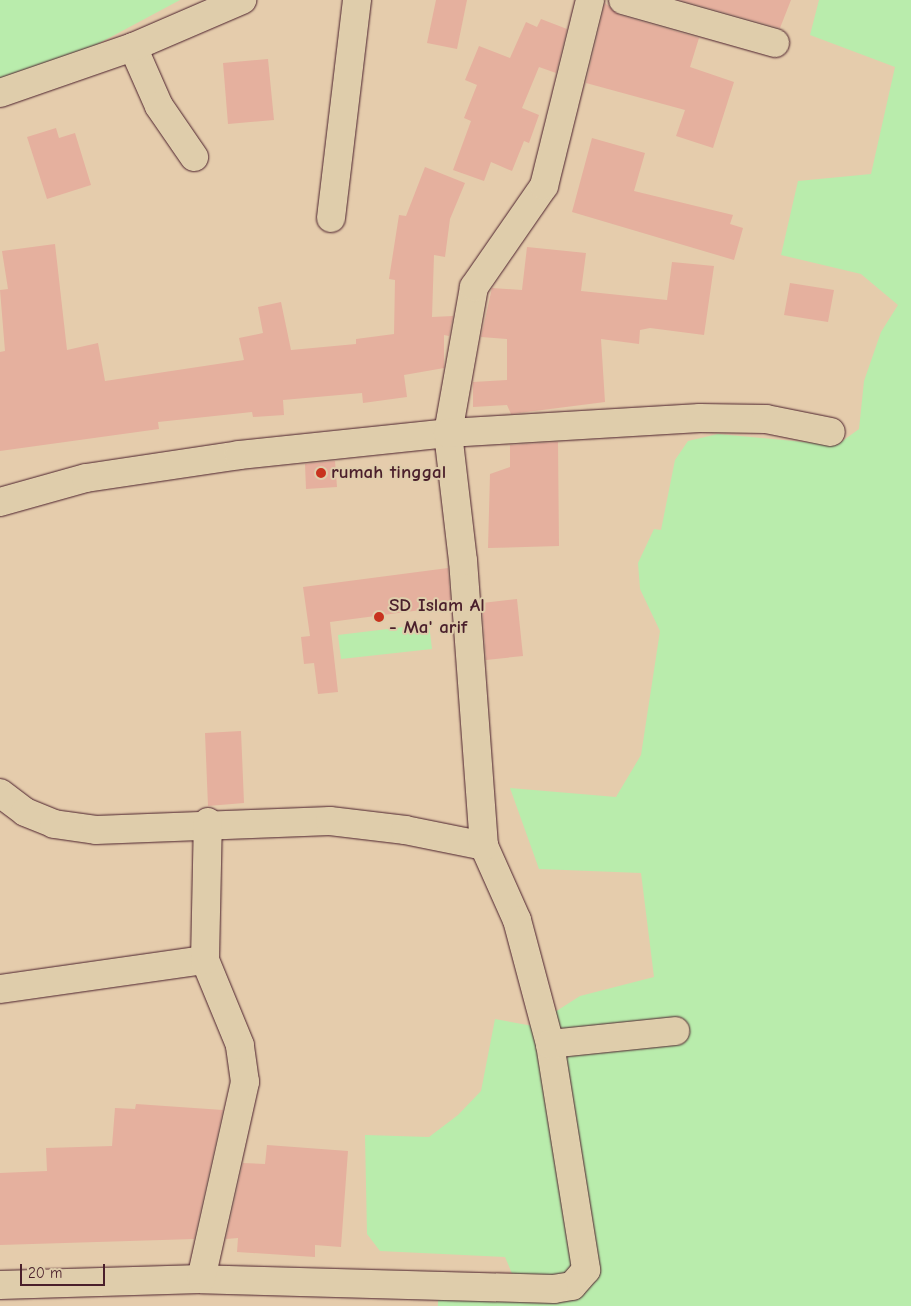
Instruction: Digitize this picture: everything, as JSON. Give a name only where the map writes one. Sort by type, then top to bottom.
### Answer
[{"type":"street","points":[[0,93],[133,47],[242,0]]},
{"type":"street","points":[[331,218],[357,0]]},
{"type":"street","points":[[0,1285],[202,1279],[510,1297],[572,1286],[586,1270],[550,1044],[517,920],[484,846],[464,571],[448,433],[474,287],[544,186],[590,0]]},
{"type":"street","points":[[623,0],[775,43]]},
{"type":"street","points":[[133,47],[159,106],[194,157]]},
{"type":"street","points":[[0,502],[96,476],[239,455],[448,433],[700,418],[766,418],[831,432]]},
{"type":"street","points":[[0,793],[12,815],[96,830],[208,822],[330,820],[405,830],[484,846]]},
{"type":"street","points":[[202,1279],[246,1082],[240,1045],[205,960],[208,822]]},
{"type":"street","points":[[0,988],[205,960]]},
{"type":"street","points":[[550,1044],[675,1031]]},
{"type":"green space","points":[[0,0],[180,0],[94,46],[0,79]]},
{"type":"green space","points":[[819,0],[911,0],[911,1306],[438,1306],[438,1298],[524,1302],[505,1257],[380,1251],[367,1234],[365,1135],[429,1137],[458,1115],[481,1091],[495,1019],[533,1026],[580,996],[654,977],[641,873],[539,869],[510,788],[616,797],[641,755],[660,631],[640,589],[638,563],[654,529],[661,530],[675,460],[688,441],[718,434],[837,445],[859,429],[864,381],[881,332],[898,305],[861,274],[781,255],[798,181],[871,174],[895,67],[810,35]]},
{"type":"green space","points":[[429,624],[432,649],[341,659],[338,635]]},
{"type":"building","points":[[436,0],[467,0],[457,49],[427,43]]},
{"type":"building","points":[[680,0],[791,0],[780,28]]},
{"type":"building","points":[[605,3],[619,15],[699,38],[690,67],[734,82],[713,148],[676,136],[685,110],[586,83]]},
{"type":"building","points":[[541,19],[567,29],[556,73],[539,67],[522,108],[539,115],[529,143],[524,141],[512,171],[491,162],[484,181],[453,170],[471,121],[464,118],[477,85],[465,80],[479,46],[510,58],[526,22],[537,27]]},
{"type":"building","points":[[268,59],[274,120],[228,124],[223,63]]},
{"type":"building","points":[[56,128],[59,138],[75,133],[91,185],[47,199],[27,137]]},
{"type":"building","points":[[592,138],[645,153],[634,191],[733,215],[730,224],[743,228],[734,260],[572,212]]},
{"type":"building","points":[[425,167],[465,183],[450,219],[445,257],[434,255],[432,317],[453,316],[449,336],[444,335],[444,368],[404,375],[407,397],[363,403],[362,393],[283,400],[284,415],[253,417],[252,412],[158,422],[159,429],[0,451],[0,352],[5,351],[0,290],[8,289],[2,251],[55,244],[67,350],[98,343],[105,381],[244,360],[239,338],[263,333],[258,307],[281,302],[291,350],[356,344],[356,339],[394,334],[395,280],[389,279],[399,215],[406,216]]},
{"type":"building","points":[[527,247],[586,253],[581,291],[667,300],[672,262],[714,266],[704,335],[650,328],[640,330],[639,344],[601,339],[605,402],[511,414],[507,405],[473,407],[473,382],[507,380],[507,339],[481,337],[492,288],[522,290]]},
{"type":"building","points":[[790,283],[834,290],[828,322],[784,315]]},
{"type":"building","points":[[558,442],[559,546],[488,548],[490,474],[510,467],[510,445]]},
{"type":"building","name":"rumah tinggal","points":[[335,461],[337,487],[306,489],[305,464]]},
{"type":"building","points":[[448,568],[451,606],[330,622],[338,692],[318,694],[314,663],[304,664],[301,637],[310,636],[303,587]]},
{"type":"building","points":[[517,599],[523,656],[486,660],[482,603]]},
{"type":"building","points":[[241,731],[244,803],[208,806],[205,733]]},
{"type":"building","points":[[136,1104],[223,1110],[194,1239],[0,1245],[0,1173],[47,1171],[46,1148],[112,1146],[115,1108],[135,1109]]},
{"type":"building","points":[[267,1145],[348,1151],[341,1247],[315,1245],[315,1257],[237,1252],[238,1238],[226,1239],[243,1163],[265,1164]]},
{"type":"place","name":"rumah tinggal","points":[[321,473]]},
{"type":"place","name":"SD Islam Al - Ma' arif","points":[[379,617]]}]
